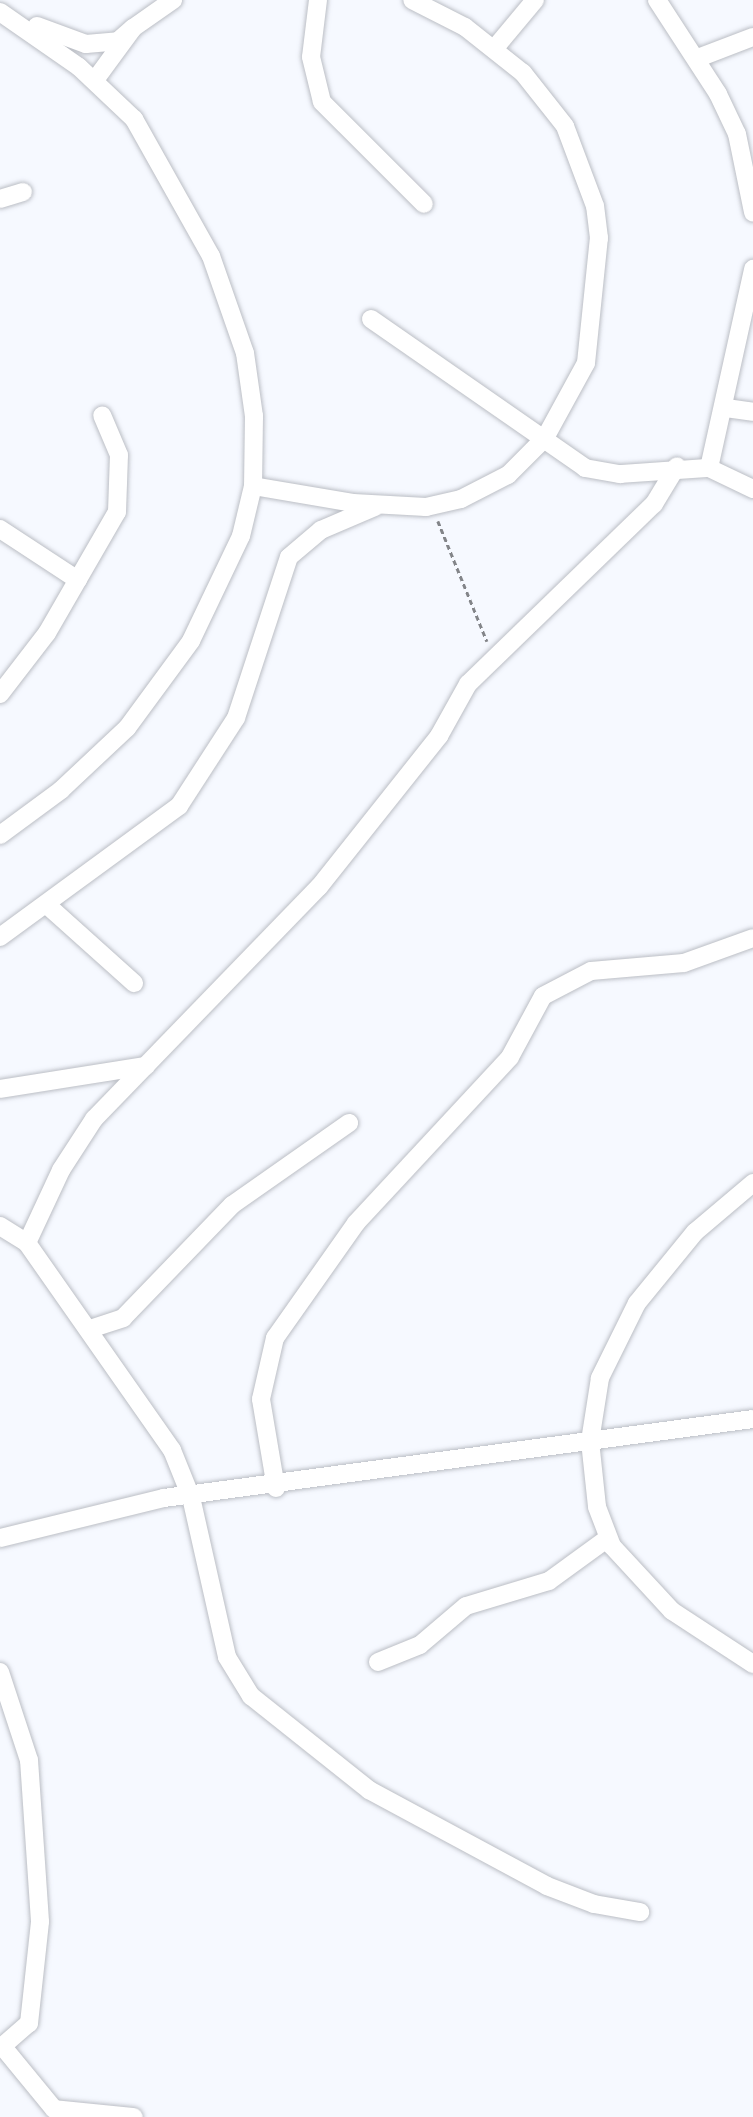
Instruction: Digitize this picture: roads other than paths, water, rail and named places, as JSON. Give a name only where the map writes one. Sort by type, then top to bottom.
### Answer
[{"type":"street","points":[[0,12],[86,44],[118,41],[173,0]]},
{"type":"street","points":[[318,0],[311,57],[322,102],[424,204]]},
{"type":"street","points":[[253,486],[311,499],[431,506],[486,490],[545,438],[586,363],[599,237],[595,206],[565,126],[523,73],[494,49],[412,0]]},
{"type":"street","points":[[494,49],[535,0]]},
{"type":"street","points":[[657,0],[698,58],[737,134],[753,212]]},
{"type":"street","points":[[0,12],[95,80],[134,119],[211,256],[245,353],[254,416],[253,486],[218,587],[155,696],[93,762],[0,835]]},
{"type":"street","points":[[95,80],[133,28]]},
{"type":"street","points":[[698,58],[753,37]]},
{"type":"street","points":[[0,199],[23,192]]},
{"type":"street","points":[[709,468],[726,408],[753,269]]},
{"type":"street","points":[[371,319],[598,472],[677,466],[709,468],[753,489]]},
{"type":"street","points":[[726,408],[753,412]]},
{"type":"street","points":[[0,694],[78,580],[117,512],[119,455],[102,415]]},
{"type":"street","points":[[27,1243],[76,1144],[146,1066],[319,887],[489,662],[654,504],[677,466]]},
{"type":"street","points":[[0,937],[152,831],[206,771],[236,718],[289,557],[321,530],[385,504]]},
{"type":"street","points":[[0,529],[78,580]]},
{"type":"street","points":[[0,824],[29,813]]},
{"type":"street","points":[[47,905],[134,983]]},
{"type":"street","points":[[276,1488],[261,1399],[275,1338],[356,1223],[510,1057],[543,996],[591,971],[684,963],[753,938]]},
{"type":"street","points":[[0,1089],[146,1066]]},
{"type":"street","points":[[90,1329],[128,1314],[232,1205],[349,1123]]},
{"type":"street","points":[[753,1183],[695,1232],[637,1303],[600,1378],[590,1441],[597,1507],[608,1538],[671,1611],[753,1664]]},
{"type":"street","points":[[0,1226],[27,1243],[90,1329],[172,1450],[191,1497],[227,1657],[242,1686],[275,1721],[369,1790],[504,1863],[594,1904],[640,1912]]},
{"type":"street","points":[[0,1538],[191,1497],[276,1488],[379,1466],[753,1419]]},
{"type":"street","points":[[377,1662],[420,1645],[466,1606],[549,1581],[608,1538]]},
{"type":"street","points":[[0,1672],[29,1760],[40,1922],[29,2023],[2,2047],[54,2109],[134,2117]]}]
